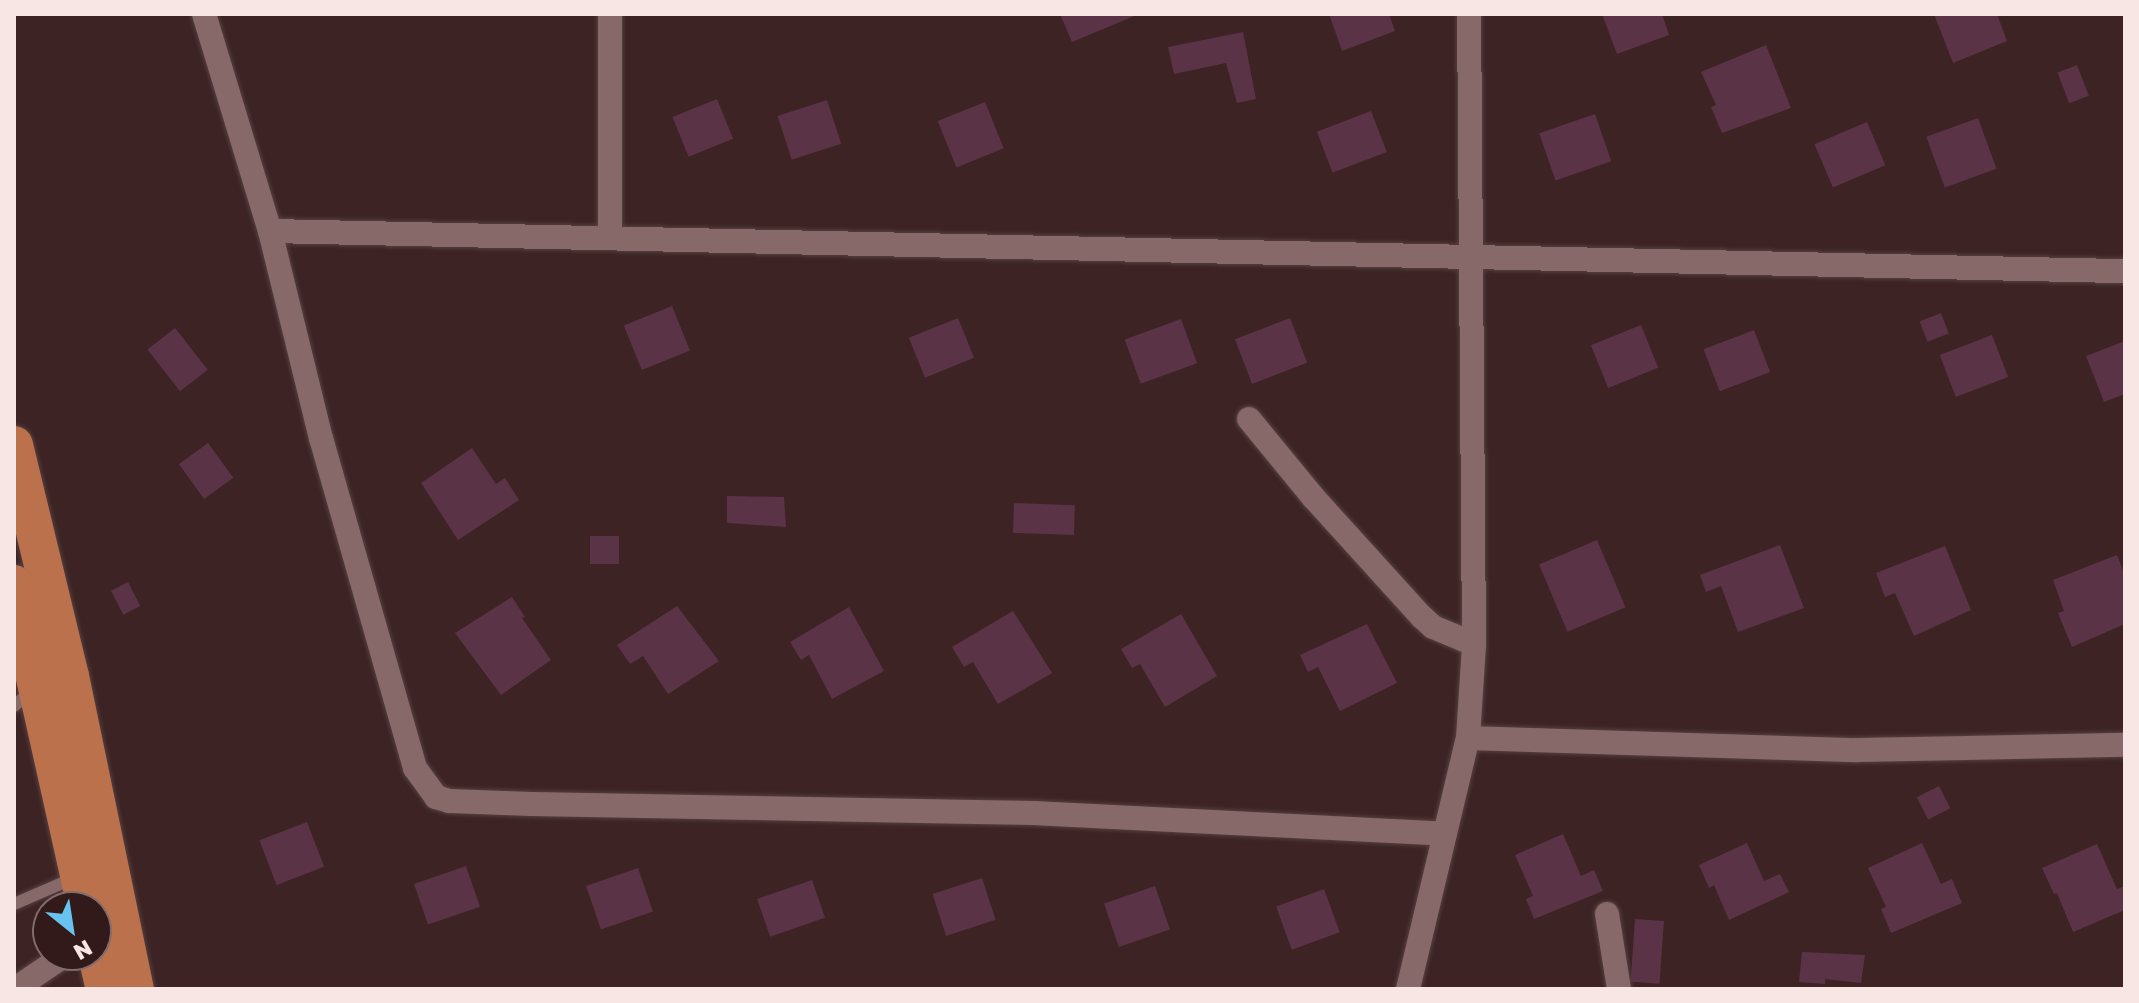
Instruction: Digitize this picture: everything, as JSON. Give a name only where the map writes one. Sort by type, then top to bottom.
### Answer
[{"type":"main road","points":[[14,445],[38,680],[135,989]]},
{"type":"main road","points":[[14,584],[38,680],[82,891]]},
{"type":"street","points":[[204,14],[270,231],[321,438],[415,768],[436,797],[532,804],[1035,813],[1444,834]]},
{"type":"street","points":[[610,14],[610,238]]},
{"type":"street","points":[[1408,989],[1468,738],[1474,644],[1469,14]]},
{"type":"street","points":[[270,231],[1470,254],[2125,271]]},
{"type":"street","points":[[1249,419],[1313,497],[1422,617],[1433,627],[1474,644]]},
{"type":"street","points":[[1468,738],[1857,750],[2125,745]]},
{"type":"street","points":[[1607,914],[1619,989]]},
{"type":"street","points":[[15,989],[41,971]]},
{"type":"building","points":[[1060,14],[1139,14],[1072,42]]},
{"type":"building","points":[[1329,14],[1389,14],[1395,31],[1342,51]]},
{"type":"building","points":[[1602,14],[1662,14],[1669,35],[1617,54]]},
{"type":"building","points":[[1934,14],[1997,14],[2007,41],[1953,63]]},
{"type":"building","points":[[1243,32],[1256,99],[1237,103],[1226,63],[1174,74],[1168,47]]},
{"type":"building","points":[[1766,45],[1791,108],[1722,133],[1711,107],[1716,105],[1701,72]]},
{"type":"building","points":[[2077,65],[2089,96],[2069,103],[2057,73]]},
{"type":"building","points":[[717,99],[733,139],[689,157],[672,117]]},
{"type":"building","points":[[827,100],[841,144],[792,160],[778,116]]},
{"type":"building","points":[[985,102],[1004,148],[956,167],[938,121]]},
{"type":"building","points":[[1371,111],[1387,152],[1333,173],[1317,132]]},
{"type":"building","points":[[1595,114],[1611,161],[1555,180],[1539,133]]},
{"type":"building","points":[[1978,118],[1996,169],[1945,188],[1926,137]]},
{"type":"building","points":[[1867,122],[1885,165],[1833,188],[1815,144]]},
{"type":"building","points":[[672,306],[690,351],[642,370],[624,325]]},
{"type":"building","points":[[1941,313],[1949,334],[1927,342],[1920,321]]},
{"type":"building","points":[[958,318],[974,358],[925,378],[909,338]]},
{"type":"building","points":[[1290,318],[1307,363],[1252,384],[1235,339]]},
{"type":"building","points":[[1181,319],[1197,363],[1141,384],[1125,340]]},
{"type":"building","points":[[1641,325],[1658,368],[1608,388],[1591,345]]},
{"type":"building","points":[[175,328],[208,370],[180,391],[147,350]]},
{"type":"building","points":[[1754,330],[1770,372],[1720,391],[1704,349]]},
{"type":"building","points":[[1992,335],[2008,377],[1956,397],[1940,355]]},
{"type":"building","points":[[2125,341],[2125,394],[2104,402],[2086,356]]},
{"type":"building","points":[[208,443],[233,478],[204,499],[179,464]]},
{"type":"building","points":[[472,448],[496,484],[505,478],[519,500],[458,540],[421,483]]},
{"type":"building","points":[[727,496],[784,497],[786,527],[727,523]]},
{"type":"building","points":[[1014,503],[1075,505],[1074,535],[1013,533]]},
{"type":"building","points":[[590,536],[619,536],[619,564],[590,564]]},
{"type":"building","points":[[1597,540],[1626,607],[1568,632],[1539,565]]},
{"type":"building","points":[[1780,545],[1804,608],[1738,632],[1721,586],[1706,592],[1700,575]]},
{"type":"building","points":[[1945,546],[1971,610],[1914,636],[1895,593],[1885,597],[1876,573]]},
{"type":"building","points":[[2117,555],[2125,575],[2125,624],[2072,647],[2058,613],[2064,611],[2053,580]]},
{"type":"building","points":[[128,582],[140,606],[123,615],[111,591]]},
{"type":"building","points":[[512,597],[525,617],[522,618],[551,660],[501,695],[455,633]]},
{"type":"building","points":[[677,606],[719,661],[668,694],[643,656],[630,664],[617,645]]},
{"type":"building","points":[[849,607],[884,671],[832,699],[809,655],[801,660],[790,642]]},
{"type":"building","points":[[1013,611],[1052,673],[998,704],[973,662],[964,667],[952,647]]},
{"type":"building","points":[[1181,614],[1217,676],[1165,707],[1140,664],[1132,668],[1121,649]]},
{"type":"building","points":[[1367,624],[1397,683],[1340,711],[1318,667],[1308,672],[1300,655]]},
{"type":"building","points":[[1939,786],[1950,808],[1928,820],[1917,797]]},
{"type":"building","points":[[307,822],[324,867],[277,885],[259,840]]},
{"type":"building","points":[[1563,834],[1581,876],[1594,870],[1603,891],[1534,919],[1526,899],[1533,896],[1515,855]]},
{"type":"building","points":[[1747,843],[1764,881],[1780,874],[1789,892],[1729,920],[1714,885],[1709,888],[1699,865]]},
{"type":"building","points":[[1922,843],[1941,884],[1952,879],[1962,903],[1891,933],[1881,909],[1886,907],[1868,868]]},
{"type":"building","points":[[2097,844],[2117,889],[2125,886],[2125,910],[2073,932],[2057,893],[2054,894],[2042,868]]},
{"type":"building","points":[[466,866],[480,907],[428,925],[414,884]]},
{"type":"building","points":[[638,868],[653,911],[601,929],[586,886]]},
{"type":"building","points":[[982,878],[996,920],[946,936],[933,894]]},
{"type":"building","points":[[812,880],[825,918],[770,937],[757,899]]},
{"type":"building","points":[[1155,886],[1170,929],[1119,947],[1104,904]]},
{"type":"building","points":[[1324,889],[1340,932],[1292,950],[1276,906]]},
{"type":"building","points":[[1635,919],[1664,921],[1660,984],[1631,982]]},
{"type":"building","points":[[1802,952],[1865,955],[1861,983],[1825,979],[1825,984],[1799,982]]}]
